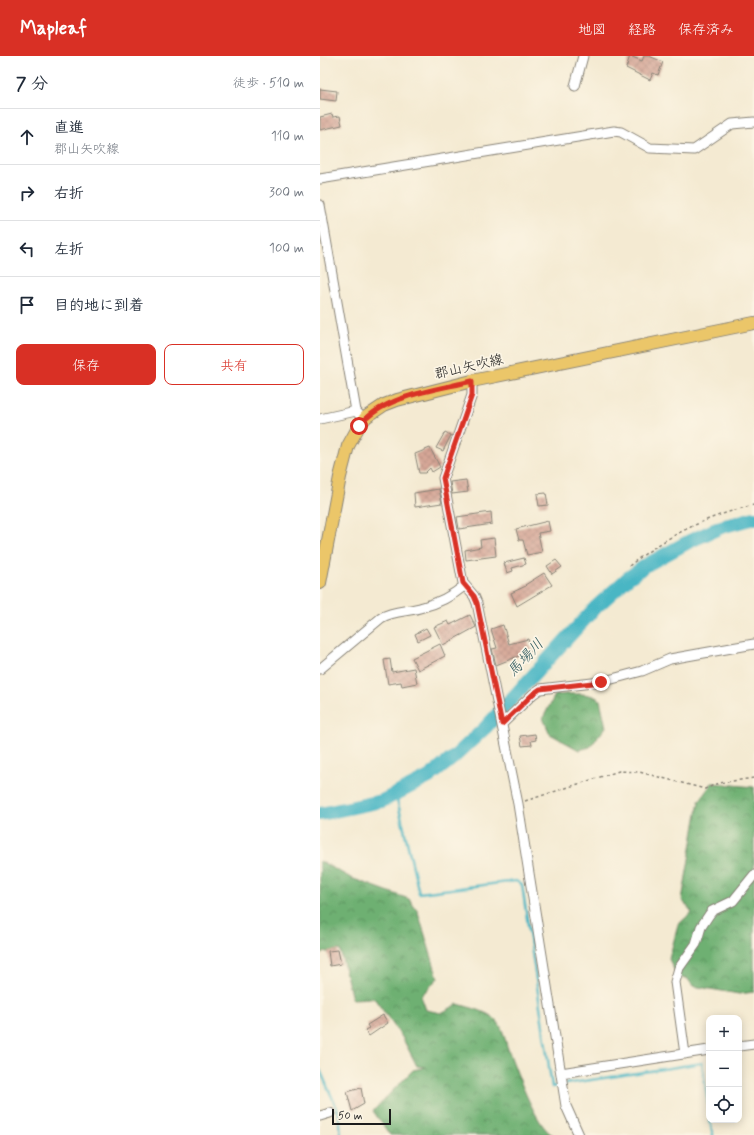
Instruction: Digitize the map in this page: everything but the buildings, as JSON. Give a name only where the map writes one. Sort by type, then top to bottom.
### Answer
[{"type":"main road","name":"郡山矢吹線","points":[[320,583],[344,460],[360,415],[397,400],[472,381],[754,323]]},
{"type":"street","points":[[575,86],[583,56]]},
{"type":"street","points":[[320,179],[614,131],[621,132],[650,148],[694,150],[732,124],[754,122]]},
{"type":"street","points":[[320,204],[360,415],[320,418]]},
{"type":"street","points":[[472,381],[472,395],[443,478],[464,586],[474,596],[477,603],[502,722],[518,804],[566,1106],[579,1135]]},
{"type":"street","points":[[320,669],[381,618],[392,613],[422,608],[451,596],[464,586]]},
{"type":"street","points":[[502,722],[540,689],[601,682],[642,671],[670,659],[754,644]]},
{"type":"street","points":[[685,1054],[675,982],[679,968],[696,944],[702,926],[712,911],[733,901],[754,875]]},
{"type":"street","points":[[742,1046],[754,1044]]},
{"type":"street","points":[[561,1073],[706,1050]]},
{"type":"street","points":[[320,1116],[330,1113]]},
{"type":"path","points":[[629,566],[651,548],[676,533],[710,518],[754,505]]},
{"type":"path","points":[[518,804],[620,771],[639,772],[705,789],[719,783],[754,778]]},
{"type":"green space","points":[[555,695],[589,695],[600,700],[606,727],[590,747],[579,750],[550,734],[543,718]]},
{"type":"green space","points":[[712,783],[754,787],[754,992],[739,994],[693,986],[687,978],[678,978],[669,959],[678,925],[692,912],[682,900],[699,801]]},
{"type":"green space","points":[[320,861],[351,878],[409,899],[418,912],[438,978],[421,996],[426,1010],[441,1013],[458,1004],[484,1012],[497,1021],[502,1029],[526,1095],[546,1130],[553,1135],[390,1135],[373,1111],[413,1070],[426,1067],[417,1066],[402,1037],[374,998],[352,999],[340,950],[320,953]]},
{"type":"waterway","name":"馬場川","points":[[320,814],[382,801],[429,777],[453,758],[485,728],[595,608],[628,578],[648,564],[690,541],[721,527],[754,518]]},
{"type":"waterway","points":[[396,795],[419,893],[516,881],[522,885],[552,1087],[560,1085]]},
{"type":"waterway","points":[[565,1084],[702,1063],[706,1090]]},
{"type":"waterway","points":[[320,1070],[339,1113],[341,1135]]},
{"type":"waterway","points":[[711,1123],[713,1135]]},
{"type":"route","points":[[359,426],[366,417],[397,400],[472,381],[472,395],[443,478],[463,583],[464,586],[470,590],[477,603],[502,724],[540,689],[601,682]]}]
